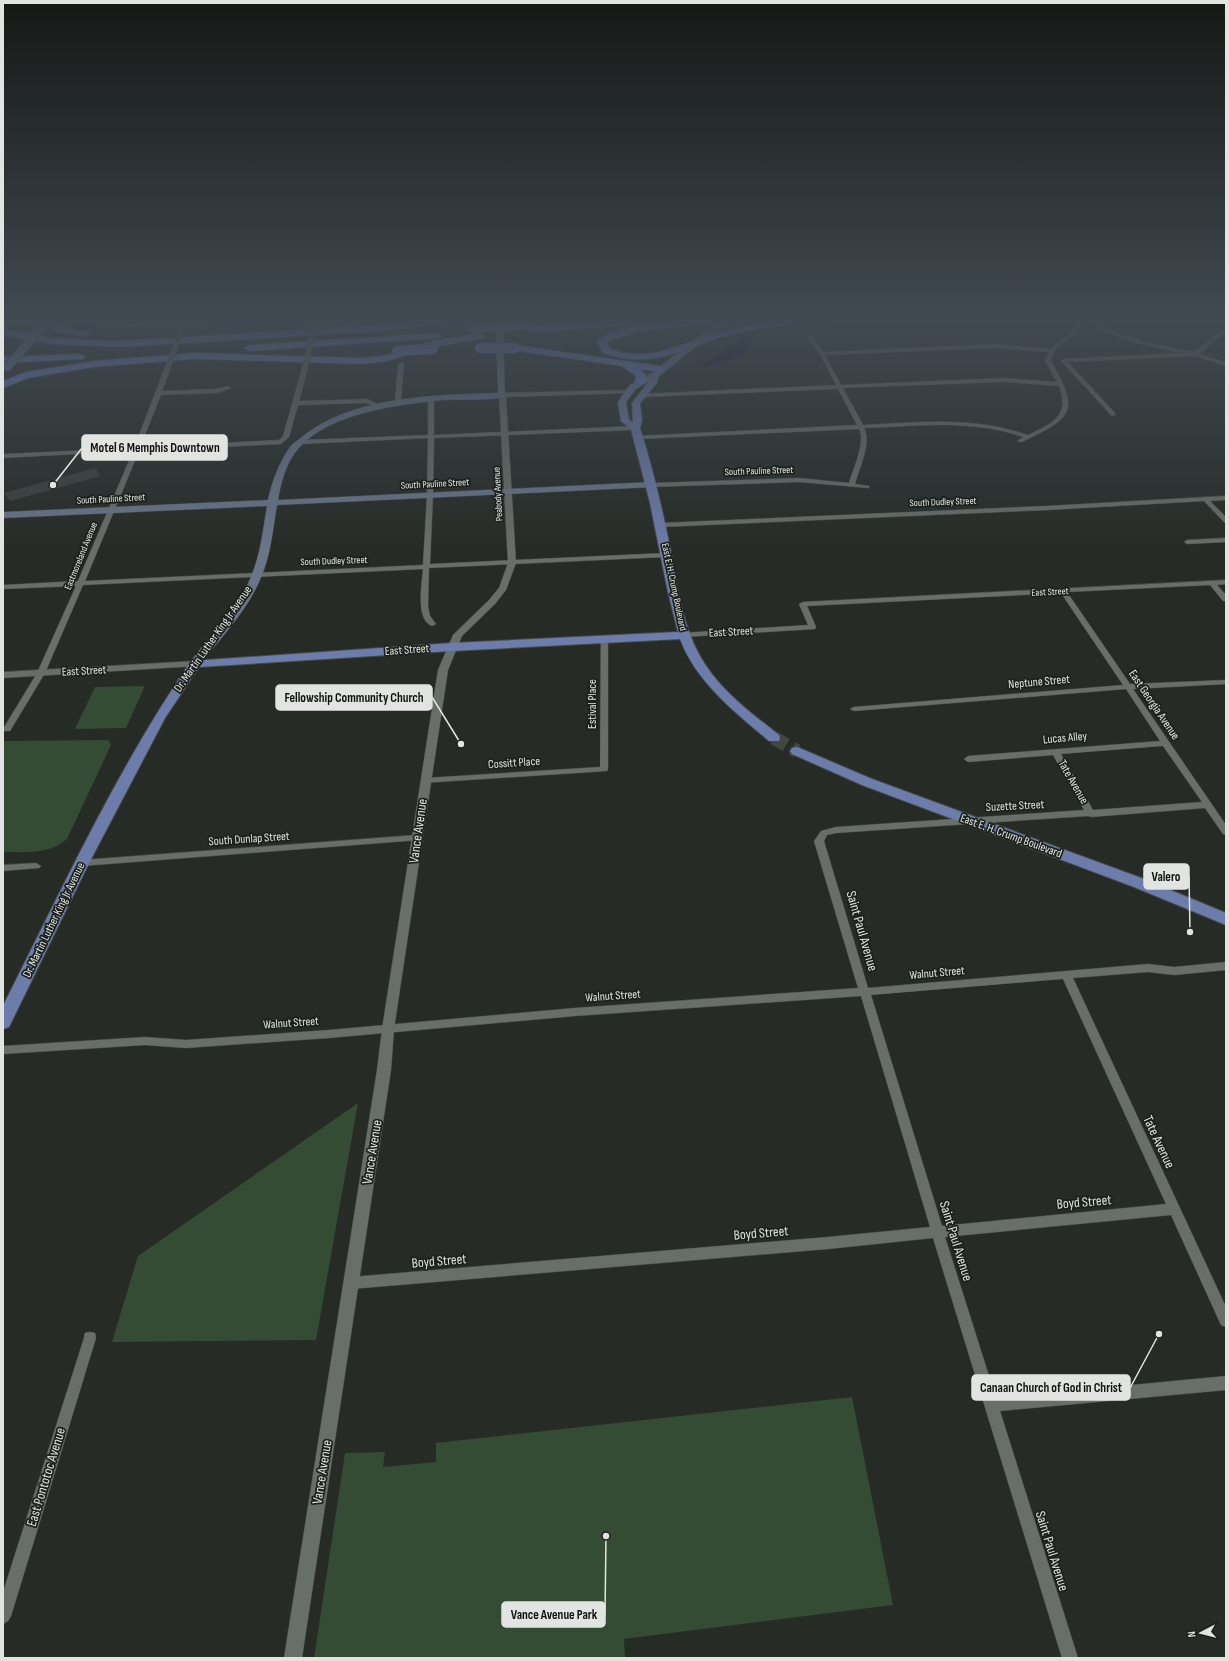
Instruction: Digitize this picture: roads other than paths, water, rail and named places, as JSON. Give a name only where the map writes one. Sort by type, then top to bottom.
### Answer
[{"type":"main road","name":"Dr. Martin Luther King Jr Avenue","points":[[3,1022],[82,863],[159,718],[195,664],[236,610],[257,574],[280,472],[290,453],[301,442],[332,422],[379,406],[431,398],[502,395]]},
{"type":"main road","name":"East E. H. Crump Boulevard","points":[[627,395],[622,402],[625,421],[637,432]]},
{"type":"main road","name":"East E. H. Crump Boulevard","points":[[640,395],[636,403],[638,420],[637,432],[661,525],[666,555],[684,634],[694,656],[708,678],[728,698],[774,738]]},
{"type":"main road","name":"South Pauline Street","points":[[3,515],[651,485]]},
{"type":"main road","name":"East Street","points":[[195,664],[452,647],[684,634]]},
{"type":"main road","name":"East E. H. Crump Boulevard","points":[[797,751],[867,782],[1139,883],[1226,919]]},
{"type":"street","name":"Eastmoreland Avenue","points":[[7,729],[41,673],[81,582],[158,395]]},
{"type":"street","points":[[3,456],[277,442],[286,437],[298,395]]},
{"type":"street","points":[[398,402],[399,395]]},
{"type":"street","name":"Dr. Martin Luther King Jr Avenue","points":[[502,395],[518,395]]},
{"type":"street","name":"Peabody Avenue","points":[[452,647],[458,635],[492,602],[503,588],[512,563],[509,491],[502,395]]},
{"type":"street","points":[[640,395],[652,395]]},
{"type":"street","points":[[843,395],[861,426],[864,443],[852,484]]},
{"type":"street","points":[[1020,441],[1056,421],[1064,413],[1067,402],[1064,395]]},
{"type":"street","points":[[1095,395],[1113,414]]},
{"type":"street","points":[[431,398],[430,495],[425,611],[432,624]]},
{"type":"street","points":[[296,403],[367,401],[379,406]]},
{"type":"street","points":[[301,442],[505,434],[972,424],[997,427],[1029,437]]},
{"type":"street","name":"South Pauline Street","points":[[651,485],[799,480],[852,484],[867,487]]},
{"type":"street","name":"South Dudley Street","points":[[661,525],[1048,508],[1226,498]]},
{"type":"street","points":[[1205,499],[1226,521]]},
{"type":"street","points":[[1187,542],[1226,540]]},
{"type":"street","name":"South Dudley Street","points":[[3,587],[81,582],[666,555]]},
{"type":"street","name":"East Street","points":[[684,634],[812,627],[803,604],[1226,582]]},
{"type":"street","points":[[1212,583],[1226,599]]},
{"type":"street","name":"East Georgia Avenue","points":[[1063,591],[1164,743],[1226,832]]},
{"type":"street","name":"Estival Place","points":[[604,639],[604,769]]},
{"type":"street","name":"Vance Avenue","points":[[293,1658],[384,1070],[388,1029],[425,781],[443,670],[452,647]]},
{"type":"street","name":"East Street","points":[[3,676],[195,664]]},
{"type":"street","name":"Neptune Street","points":[[854,709],[1127,687],[1226,682]]},
{"type":"street","name":"Lucas Alley","points":[[968,759],[1164,743]]},
{"type":"street","name":"Tate Avenue","points":[[1055,751],[1091,814]]},
{"type":"street","name":"Cossitt Place","points":[[425,781],[604,769]]},
{"type":"street","name":"Suzette Street","points":[[824,833],[836,830],[1208,805]]},
{"type":"street","name":"Saint Paul Avenue","points":[[824,833],[820,841],[864,992],[1070,1658]]},
{"type":"street","name":"South Dunlap Street","points":[[82,863],[417,838]]},
{"type":"street","points":[[3,868],[36,866]]},
{"type":"street","name":"Walnut Street","points":[[3,1050],[145,1041],[186,1044],[388,1029],[575,1012],[864,992],[1148,968],[1174,971],[1226,966]]},
{"type":"street","name":"Tate Avenue","points":[[1066,975],[1226,1321]]},
{"type":"street","name":"Boyd Street","points":[[351,1283],[820,1243],[1174,1209]]},
{"type":"street","name":"East Pontotoc Avenue","points":[[3,1616],[90,1338]]},
{"type":"street","points":[[992,1405],[1226,1383]]},
{"type":"tunnel","points":[[774,738],[797,751]]},
{"type":"place","name":"Motel 6 Memphis Downtown","points":[[53,485]]},
{"type":"place","name":"Fellowship Community Church","points":[[461,744]]},
{"type":"place","name":"Valero","points":[[1190,932]]},
{"type":"place","name":"Canaan Church of God in Christ","points":[[1159,1334]]},
{"type":"place","name":"Vance Avenue Park","points":[[606,1536]]}]
